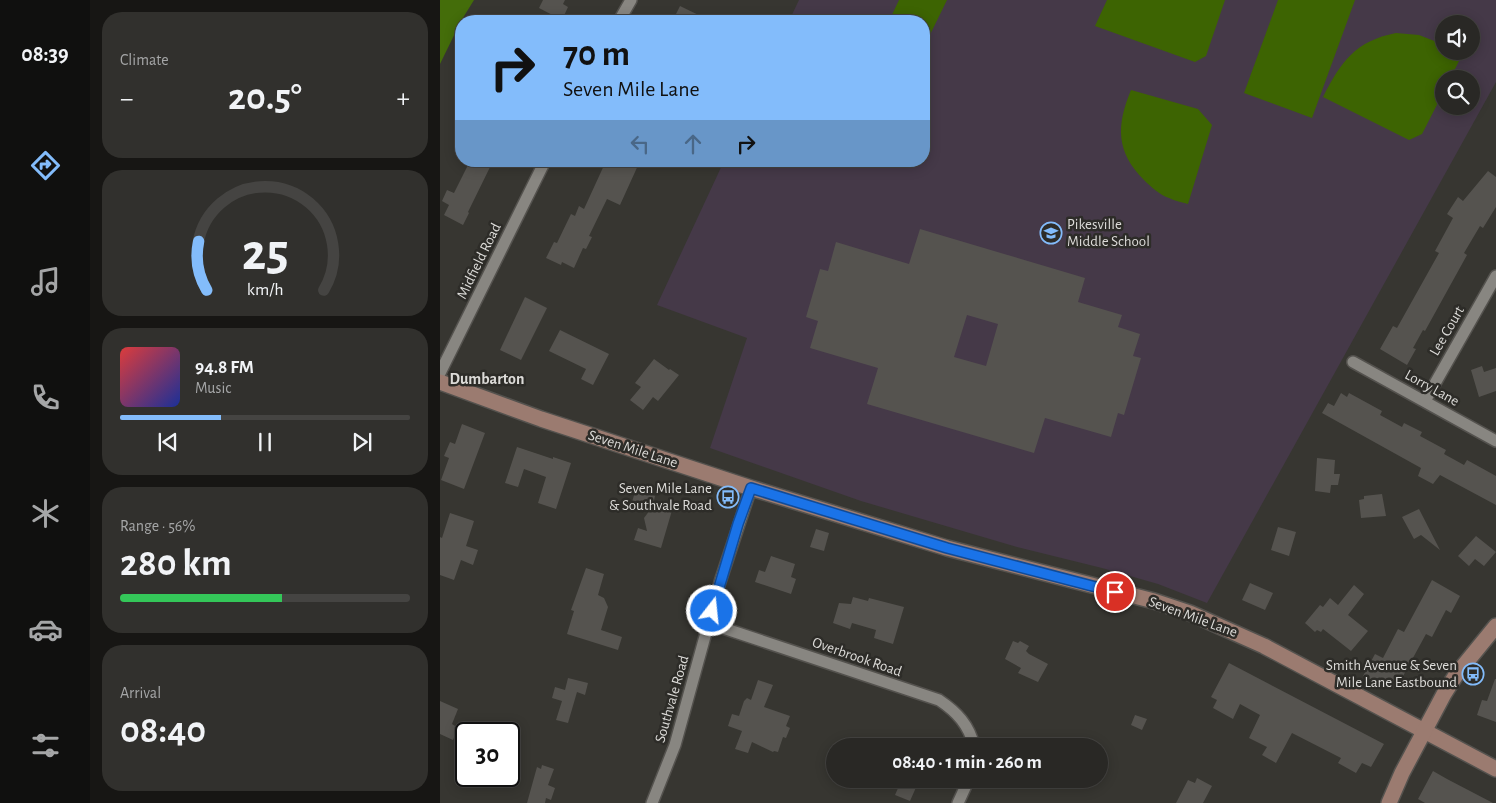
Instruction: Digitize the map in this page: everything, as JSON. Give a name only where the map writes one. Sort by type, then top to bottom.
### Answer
[{"type":"street","points":[[622,15],[631,0]]},
{"type":"street","name":"Midfield Road","points":[[440,373],[542,167]]},
{"type":"street","name":"Lee Court","points":[[1425,401],[1496,276]]},
{"type":"street","name":"Lorry Lane","points":[[1353,362],[1496,441]]},
{"type":"street","name":"Seven Mile Lane","points":[[440,382],[541,419],[751,488],[947,548],[1154,601],[1190,613],[1264,646],[1496,769]]},
{"type":"street","name":"Southvale Road","points":[[652,803],[675,745],[708,623],[751,488]]},
{"type":"street","name":"Overbrook Road","points":[[708,623],[939,700],[961,718],[969,730],[972,738]]},
{"type":"street","points":[[1389,803],[1424,730],[1444,694],[1456,675],[1496,626]]},
{"type":"street","points":[[958,803],[965,788]]},
{"type":"shaded area","name":"Pikesville Middle School","points":[[799,0],[1496,0],[1496,82],[1480,111],[1480,70],[1435,70],[1435,115],[1478,115],[1207,603],[1158,584],[1017,547],[861,501],[710,448],[747,338],[657,305],[721,167],[930,167],[930,15],[792,15]]},
{"type":"green space","points":[[440,0],[474,0],[465,15],[455,15],[455,33],[440,64]]},
{"type":"green space","points":[[899,0],[947,0],[930,35],[930,15],[892,15]]},
{"type":"green space","points":[[1107,0],[1225,0],[1206,56],[1195,62],[1095,26]]},
{"type":"green space","points":[[1278,0],[1355,0],[1312,118],[1244,93]]},
{"type":"green space","points":[[1396,33],[1419,35],[1435,41],[1435,60],[1460,60],[1454,70],[1435,70],[1435,109],[1422,134],[1409,140],[1323,97],[1343,63],[1370,41]]},
{"type":"green space","points":[[1131,90],[1198,109],[1212,125],[1188,204],[1162,195],[1144,180],[1128,159],[1121,138],[1121,127]]},
{"type":"building","points":[[543,0],[565,0],[563,4],[568,7],[564,15],[552,15],[539,8]]},
{"type":"building","points":[[680,6],[699,15],[676,15]]},
{"type":"building","points":[[467,167],[490,167],[463,225],[444,215],[449,205],[442,201],[447,190],[454,193]]},
{"type":"building","points":[[603,167],[637,167],[620,205],[607,199],[589,236],[592,237],[586,249],[583,248],[574,268],[562,262],[561,265],[546,258],[554,242],[557,243],[571,214],[575,216],[579,206],[584,209]]},
{"type":"building","points":[[1488,171],[1496,177],[1496,207],[1483,228],[1480,226],[1464,253],[1467,255],[1425,331],[1423,330],[1413,348],[1416,349],[1407,365],[1380,349],[1393,326],[1397,328],[1439,253],[1435,251],[1453,218],[1447,214],[1458,197],[1463,201]]},
{"type":"building","points":[[920,229],[1085,278],[1078,302],[1122,315],[1118,327],[1140,334],[1133,356],[1141,358],[1124,415],[1118,413],[1111,437],[1045,418],[1034,453],[867,404],[878,368],[810,348],[818,321],[806,317],[820,269],[828,271],[836,242],[909,264]],"holes":[[[967,315],[998,324],[986,366],[954,357]]]},
{"type":"building","points":[[525,297],[547,308],[521,360],[500,350]]},
{"type":"building","points":[[560,330],[609,354],[593,385],[581,379],[586,369],[549,351]]},
{"type":"building","points":[[654,359],[679,375],[658,401],[653,397],[643,410],[630,400],[641,387],[635,383]]},
{"type":"building","points":[[1482,366],[1484,372],[1496,368],[1496,391],[1479,397],[1471,370]]},
{"type":"building","points":[[1341,393],[1347,397],[1349,393],[1382,411],[1380,415],[1402,427],[1404,423],[1422,432],[1420,436],[1446,450],[1444,454],[1464,465],[1467,460],[1496,476],[1496,505],[1440,475],[1433,484],[1418,476],[1421,468],[1322,413],[1328,403],[1334,406]]},
{"type":"building","points":[[462,424],[485,433],[464,489],[441,480],[449,458],[444,456],[450,442],[455,444]]},
{"type":"building","points":[[517,447],[571,463],[556,509],[538,503],[546,477],[524,469],[518,487],[505,483]]},
{"type":"building","points":[[1317,458],[1335,460],[1334,474],[1340,474],[1338,485],[1331,485],[1330,493],[1315,491]]},
{"type":"building","points":[[636,489],[655,496],[653,505],[655,502],[673,507],[661,548],[634,540],[638,528],[647,531],[644,518],[650,510],[631,505]]},
{"type":"building","points":[[1382,494],[1386,516],[1361,518],[1359,500],[1364,499],[1364,496]]},
{"type":"building","points":[[1419,509],[1440,550],[1421,535],[1414,539],[1402,517]]},
{"type":"building","points":[[450,513],[474,521],[466,546],[478,550],[473,565],[461,560],[454,580],[440,575],[440,537],[442,538]]},
{"type":"building","points":[[1278,527],[1296,532],[1289,556],[1271,550]]},
{"type":"building","points":[[816,529],[829,533],[824,551],[810,547]]},
{"type":"building","points":[[1476,536],[1496,552],[1484,566],[1475,559],[1469,566],[1458,556]]},
{"type":"building","points":[[771,556],[795,564],[791,577],[796,579],[791,594],[755,582],[759,570],[765,572]]},
{"type":"building","points":[[586,568],[604,574],[598,595],[604,598],[608,607],[601,630],[622,637],[618,650],[567,634],[574,611],[571,610]]},
{"type":"building","points":[[1432,580],[1460,596],[1451,613],[1446,610],[1432,637],[1426,634],[1396,689],[1375,678],[1374,681],[1363,676],[1375,654],[1383,658],[1398,629],[1404,632]]},
{"type":"building","points":[[1250,583],[1273,593],[1265,610],[1242,600]]},
{"type":"building","points":[[1354,585],[1364,594],[1348,615],[1368,631],[1351,651],[1323,629],[1321,632],[1317,630],[1315,632],[1305,623],[1320,605],[1323,607],[1330,598],[1338,605]]},
{"type":"building","points":[[853,597],[868,601],[869,598],[904,607],[893,644],[874,638],[876,630],[852,623],[850,629],[833,623],[839,603],[851,604]]},
{"type":"building","points":[[1013,641],[1018,643],[1020,641],[1029,646],[1026,651],[1029,654],[1048,664],[1038,682],[1018,673],[1021,668],[1005,659]]},
{"type":"building","points":[[1229,663],[1384,744],[1371,767],[1362,763],[1356,773],[1338,763],[1341,758],[1292,733],[1276,763],[1262,755],[1267,747],[1249,738],[1260,715],[1240,704],[1233,719],[1213,708],[1217,700],[1211,697]]},
{"type":"building","points":[[568,678],[588,683],[585,695],[577,692],[568,723],[556,720],[562,701],[552,698],[555,687],[565,690]]},
{"type":"building","points":[[1495,679],[1496,722],[1477,715],[1482,700],[1487,701]]},
{"type":"building","points":[[758,680],[773,685],[764,707],[790,716],[786,726],[790,728],[786,738],[783,737],[778,752],[773,752],[752,742],[748,753],[735,749],[742,731],[728,726],[732,714],[739,716],[744,701],[747,698],[751,700]]},
{"type":"building","points":[[440,701],[458,709],[452,724],[455,726],[453,740],[440,734]]},
{"type":"building","points":[[1135,715],[1147,719],[1142,730],[1131,725]]},
{"type":"building","points":[[542,765],[554,769],[548,785],[555,788],[551,800],[546,798],[545,803],[527,803],[537,767],[541,769]]},
{"type":"building","points":[[1433,771],[1493,803],[1425,803],[1418,799]]},
{"type":"building","points":[[1197,778],[1212,786],[1203,803],[1176,803],[1188,780],[1195,783]]},
{"type":"building","points":[[898,788],[916,788],[910,801],[895,795]]},
{"type":"place","name":"Pikesville Middle School","points":[[1051,233]]},
{"type":"place","name":"Seven Mile Lane & Southvale Road","points":[[728,497]]},
{"type":"place","name":"Smith Avenue & Seven Mile Lane Eastbound","points":[[1473,674]]},
{"type":"district","name":"Dumbarton","points":[[487,379]]},
{"type":"route","points":[[712,611],[738,524],[751,488],[947,548],[1115,592]]}]
